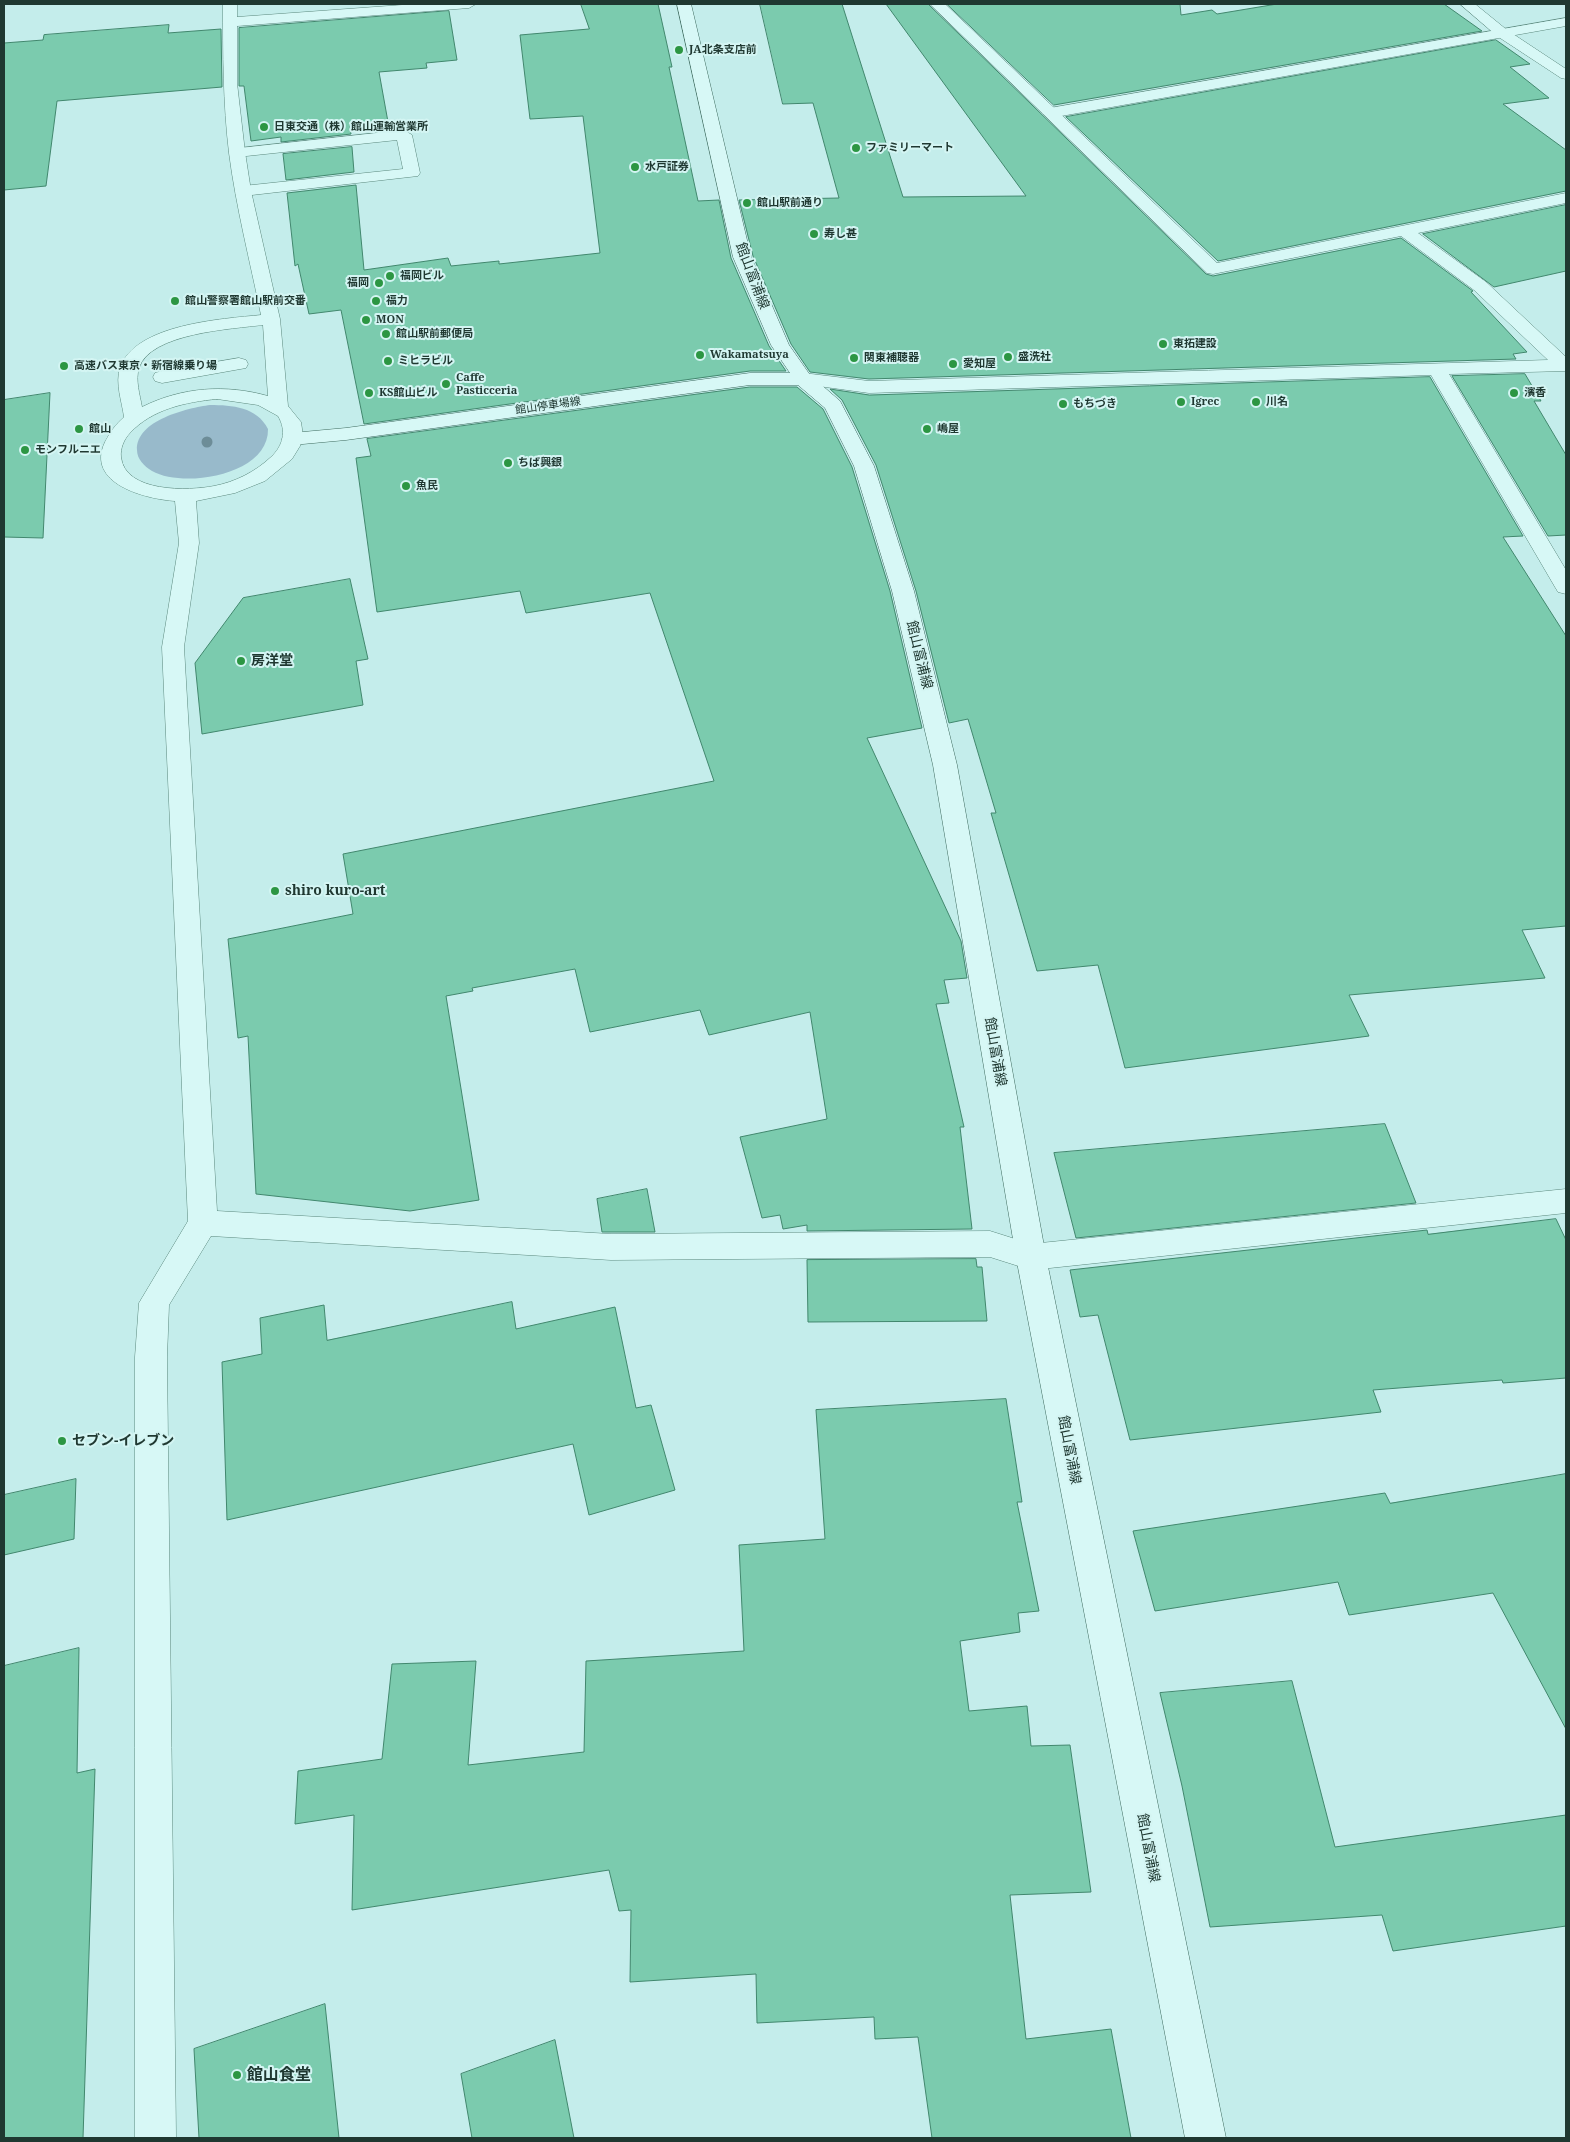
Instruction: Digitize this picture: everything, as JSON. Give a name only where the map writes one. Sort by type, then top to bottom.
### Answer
[{"type":"street","points":[[230,4],[230,83],[237,152],[243,191],[271,319],[279,408]]},
{"type":"street","points":[[229,22],[469,4]]},
{"type":"street","name":"館山富浦線","points":[[684,4],[742,257],[780,345],[803,379],[833,405],[864,466],[903,591],[945,764],[1031,1257],[1206,2138]]},
{"type":"street","points":[[937,4],[1213,269],[1566,198]]},
{"type":"street","points":[[1467,4],[1502,33],[1566,75]]},
{"type":"street","points":[[1050,113],[1566,22]]},
{"type":"street","points":[[237,152],[404,135],[412,173],[243,191]]},
{"type":"street","points":[[1405,231],[1480,286],[1565,365]]},
{"type":"street","points":[[134,419],[128,373],[136,357],[149,345],[184,333],[271,319]]},
{"type":"street","points":[[162,377],[240,364]]},
{"type":"street","name":"館山停車場線","points":[[292,439],[346,434],[750,380],[803,379],[869,388],[1565,365]]},
{"type":"street","points":[[1437,370],[1566,587]]},
{"type":"street","points":[[210,394],[246,395],[270,402],[279,408],[291,423],[292,439],[284,456],[256,478],[230,488],[185,495],[157,493],[134,486],[118,474],[113,466],[111,451],[114,443],[122,431],[134,419],[172,401],[210,394]]},
{"type":"street","points":[[154,2138],[151,1357],[154,1303],[203,1223],[173,646],[188,543],[185,495]]},
{"type":"street","points":[[203,1223],[611,1247],[990,1244],[1031,1257],[1566,1201]]},
{"type":"shaded area","points":[[210,405],[243,409],[251,412],[263,422],[268,429],[265,445],[255,458],[240,467],[222,474],[203,478],[166,476],[146,467],[138,456],[137,450],[139,440],[145,431],[165,417],[189,409]]},
{"type":"building","points":[[581,4],[658,4],[672,67],[669,67],[698,201],[719,200],[731,258],[769,346],[786,371],[750,371],[364,424],[341,310],[309,314],[298,264],[295,266],[287,193],[356,185],[364,270],[448,258],[451,266],[499,261],[499,264],[600,253],[583,116],[530,119],[520,35],[589,29]]},
{"type":"building","points":[[760,4],[842,4],[903,197],[1026,196],[886,4],[928,4],[1206,274],[1213,276],[1401,238],[1473,291],[1471,292],[1527,352],[1513,354],[1516,359],[869,379],[810,372],[791,344],[753,256],[739,200],[839,198],[813,103],[783,104]]},
{"type":"building","points":[[947,4],[1180,4],[1181,15],[1212,10],[1217,14],[1277,4],[1444,4],[1482,31],[1054,105]]},
{"type":"building","points":[[449,11],[457,60],[426,63],[427,68],[379,72],[388,122],[350,126],[351,134],[281,142],[281,137],[251,141],[244,86],[239,86],[239,28]]},
{"type":"building","points":[[169,25],[168,33],[221,29],[222,87],[57,101],[46,186],[4,190],[4,43],[43,40],[44,35]]},
{"type":"building","points":[[1496,40],[1530,64],[1510,67],[1549,98],[1503,104],[1566,150],[1566,191],[1218,261],[1066,117]]},
{"type":"building","points":[[352,147],[354,172],[286,180],[283,154]]},
{"type":"building","points":[[1566,205],[1566,271],[1494,287],[1423,234]]},
{"type":"building","points":[[1525,374],[1541,401],[1534,401],[1566,455],[1566,535],[1548,536],[1452,376]]},
{"type":"building","points":[[1430,377],[1523,536],[1503,537],[1566,636],[1566,926],[1522,930],[1545,978],[1349,995],[1369,1036],[1125,1068],[1098,965],[1037,971],[991,813],[996,813],[968,719],[949,723],[916,591],[876,465],[842,400],[830,389],[869,395]]},
{"type":"building","points":[[750,387],[797,387],[823,409],[852,467],[890,591],[922,728],[867,738],[961,941],[967,978],[944,980],[949,1003],[936,1004],[964,1127],[960,1127],[972,1229],[807,1231],[807,1225],[783,1229],[780,1215],[762,1218],[740,1137],[827,1119],[810,1012],[709,1035],[700,1010],[590,1032],[575,969],[472,988],[473,991],[446,996],[479,1200],[410,1211],[256,1194],[248,1036],[238,1038],[228,939],[353,914],[343,854],[714,781],[650,593],[526,613],[520,591],[377,612],[356,458],[371,456],[367,439]]},
{"type":"building","points":[[50,393],[43,538],[4,537],[4,400]]},
{"type":"building","points":[[350,579],[368,659],[356,661],[363,705],[202,734],[195,663],[243,598]]},
{"type":"building","points":[[1385,1124],[1416,1203],[1076,1238],[1054,1153]]},
{"type":"building","points":[[647,1189],[655,1232],[602,1232],[597,1199]]},
{"type":"building","points":[[1556,1219],[1566,1240],[1566,1378],[1503,1383],[1502,1380],[1373,1390],[1381,1412],[1130,1440],[1098,1315],[1080,1317],[1070,1270],[1427,1230],[1428,1234]]},
{"type":"building","points":[[976,1259],[977,1267],[982,1267],[987,1321],[808,1322],[807,1260]]},
{"type":"building","points":[[512,1302],[516,1329],[615,1307],[636,1408],[651,1405],[675,1490],[589,1515],[573,1444],[227,1520],[222,1362],[262,1354],[260,1318],[324,1305],[327,1340]]},
{"type":"building","points":[[1006,1399],[1022,1502],[1017,1502],[1039,1611],[1018,1613],[1020,1632],[960,1641],[969,1711],[1027,1706],[1031,1746],[1070,1745],[1091,1892],[1010,1895],[1026,2039],[1111,2029],[1131,2138],[932,2138],[918,2037],[875,2039],[874,2017],[757,2023],[756,1974],[630,1982],[631,1910],[619,1911],[609,1870],[352,1910],[354,1815],[295,1824],[298,1771],[382,1759],[392,1664],[476,1661],[468,1765],[584,1752],[586,1661],[744,1651],[739,1545],[825,1539],[816,1410]]},
{"type":"building","points":[[1566,1474],[1566,1729],[1493,1593],[1349,1615],[1338,1582],[1155,1611],[1133,1531],[1385,1493],[1390,1503]]},
{"type":"building","points":[[76,1479],[74,1539],[4,1555],[4,1495]]},
{"type":"building","points":[[79,1648],[77,1773],[95,1769],[83,2138],[4,2138],[4,1666]]},
{"type":"building","points":[[1292,1681],[1335,1847],[1566,1815],[1566,1926],[1393,1951],[1382,1915],[1210,1927],[1182,1786],[1160,1693]]},
{"type":"building","points":[[325,2004],[339,2138],[199,2138],[194,2049]]},
{"type":"building","points":[[555,2040],[574,2138],[472,2138],[461,2074]]},
{"type":"place","name":"JA北条支店前","points":[[679,50]]},
{"type":"place","name":"日東交通（株）館山運輸営業所","points":[[264,127]]},
{"type":"place","name":"ファミリーマート","points":[[856,148]]},
{"type":"place","name":"水戸証券","points":[[635,167]]},
{"type":"place","name":"館山駅前通り","points":[[747,203]]},
{"type":"place","name":"寿し甚","points":[[814,234]]},
{"type":"place","name":"福岡ビル","points":[[390,276]]},
{"type":"place","name":"福岡","points":[[379,283]]},
{"type":"place","name":"館山警察署館山駅前交番","points":[[175,301]]},
{"type":"place","name":"福力","points":[[376,301]]},
{"type":"place","name":"MON","points":[[366,320]]},
{"type":"place","name":"館山駅前郵便局","points":[[386,334]]},
{"type":"place","name":"東拓建設","points":[[1163,344]]},
{"type":"place","name":"Wakamatsuya","points":[[700,355]]},
{"type":"place","name":"盛洗社","points":[[1008,357]]},
{"type":"place","name":"関東補聴器","points":[[854,358]]},
{"type":"place","name":"ミヒラビル","points":[[388,361]]},
{"type":"place","name":"愛知屋","points":[[953,364]]},
{"type":"place","name":"高速バス東京・新宿線乗り場","points":[[64,366]]},
{"type":"place","name":"Caffe Pasticceria","points":[[446,384]]},
{"type":"place","name":"KS館山ビル","points":[[369,393]]},
{"type":"place","name":"濱香","points":[[1514,393]]},
{"type":"place","name":"Igrec","points":[[1181,402]]},
{"type":"place","name":"川名","points":[[1256,402]]},
{"type":"place","name":"もちづき","points":[[1063,404]]},
{"type":"place","name":"館山","points":[[79,429]]},
{"type":"place","name":"嶋屋","points":[[927,429]]},
{"type":"place","name":"モンフルニエ","points":[[25,450]]},
{"type":"place","name":"ちば興銀","points":[[508,463]]},
{"type":"place","name":"魚民","points":[[406,486]]},
{"type":"place","name":"房洋堂","points":[[241,661]]},
{"type":"place","name":"shiro kuro-art","points":[[275,891]]},
{"type":"place","name":"セブン-イレブン","points":[[62,1441]]},
{"type":"place","name":"館山食堂","points":[[237,2075]]}]
